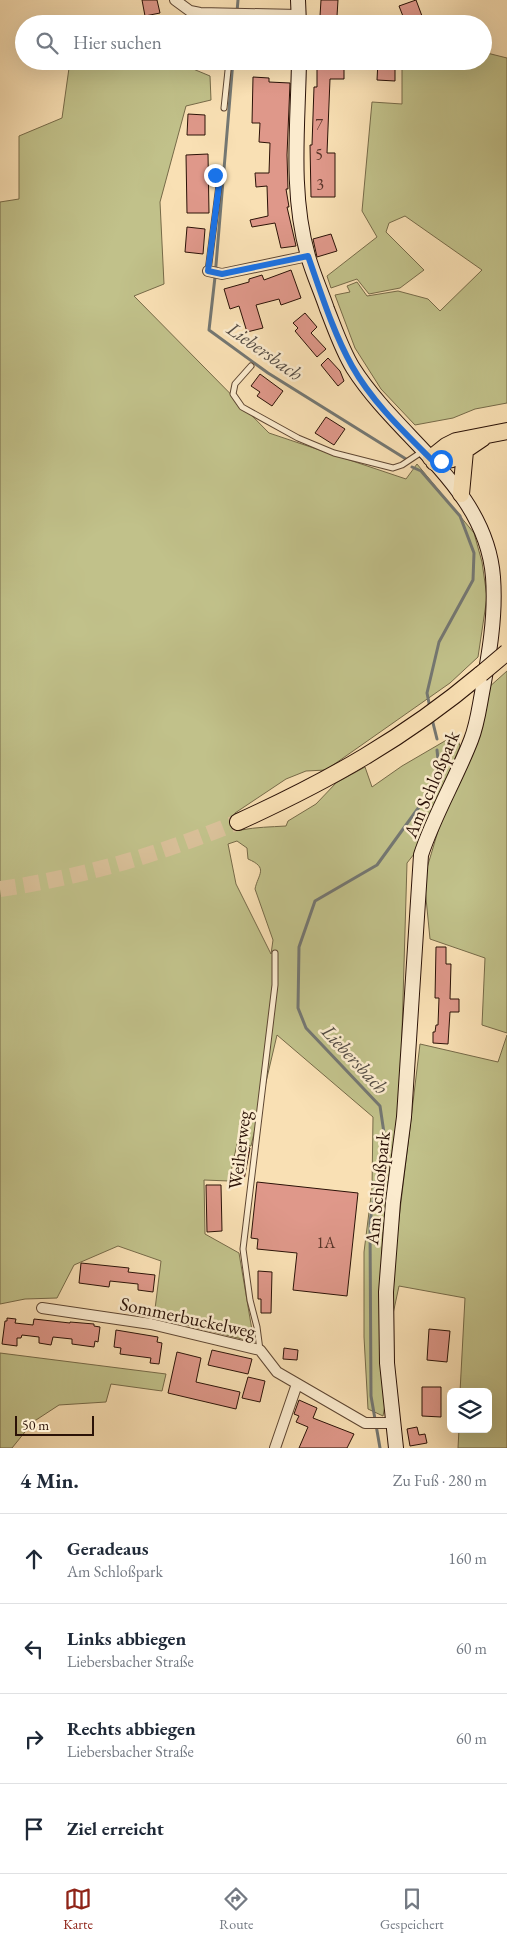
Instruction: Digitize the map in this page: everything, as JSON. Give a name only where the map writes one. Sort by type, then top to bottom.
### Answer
[{"type":"main road","points":[[429,457],[456,442],[500,432]]},
{"type":"main road","points":[[429,457],[452,459],[479,440],[500,432]]},
{"type":"main road","points":[[462,494],[465,451]]},
{"type":"main road","points":[[238,822],[353,765],[422,722],[507,652]]},
{"type":"street","points":[[175,0],[190,11],[210,15]]},
{"type":"street","points":[[298,0],[299,15]]},
{"type":"street","name":"Am Schloßpark","points":[[300,70],[296,170],[300,219],[308,256],[340,342],[352,367],[375,400],[462,494],[472,511],[489,550],[493,575],[494,603],[488,656],[476,726],[444,802],[430,828],[422,855],[404,1117],[386,1292],[386,1424],[396,1448]]},
{"type":"street","points":[[208,271],[222,274],[308,256]]},
{"type":"street","name":"Sommerbuckelweg","points":[[42,1308],[151,1324],[260,1350],[277,1372],[297,1384],[365,1423],[386,1424]]},
{"type":"street","points":[[275,1448],[297,1384]]},
{"type":"lane","points":[[224,108],[228,70]]},
{"type":"lane","points":[[208,271],[219,185],[215,175]]},
{"type":"lane","points":[[251,366],[235,384],[233,394],[242,407],[298,438],[334,453],[393,468],[429,457]]},
{"type":"lane","name":"Weiherweg","points":[[260,1350],[257,1326],[250,1300],[243,1249],[276,986],[275,953]]},
{"type":"green space","points":[[492,54],[507,58],[507,403],[475,409],[453,418],[415,425],[381,389],[355,348],[335,295],[350,292],[347,286],[357,282],[367,296],[398,291],[428,299],[440,311],[482,270],[405,216],[389,223],[386,232],[424,270],[400,288],[369,294],[357,279],[331,288],[327,276],[377,237],[362,211],[372,102],[402,104],[402,70],[492,70]]},
{"type":"green space","points":[[69,70],[196,70],[210,76],[211,100],[186,106],[160,202],[164,284],[134,296],[269,433],[406,479],[417,464],[474,533],[482,562],[487,597],[478,657],[450,683],[326,770],[306,771],[286,779],[235,813],[241,830],[286,826],[288,821],[316,804],[336,783],[365,767],[372,787],[402,766],[450,738],[458,740],[460,746],[418,849],[407,863],[400,1101],[383,1232],[380,1297],[386,1400],[383,1416],[368,1409],[364,1337],[364,1252],[372,1188],[373,1117],[277,1035],[251,1146],[237,1144],[229,1181],[204,1180],[205,1234],[239,1253],[254,1342],[154,1317],[161,1261],[118,1246],[74,1265],[57,1298],[25,1299],[0,1304],[0,202],[19,199],[19,136],[62,118]],"holes":[[[237,841],[247,848],[248,859],[260,868],[260,875],[255,889],[273,940],[271,954],[236,884],[228,844]]]},
{"type":"green space","points":[[507,671],[507,1033],[482,1025],[485,958],[430,939],[424,878],[478,697]]},
{"type":"green space","points":[[507,1035],[507,1448],[458,1448],[459,1433],[492,1433],[492,1388],[460,1388],[465,1298],[399,1286],[393,1314],[391,1285],[420,1044],[498,1062]]},
{"type":"green space","points":[[0,1353],[166,1374],[162,1391],[111,1384],[106,1402],[59,1405],[33,1422],[12,1448],[0,1448]]},
{"type":"building","points":[[142,0],[157,0],[160,13],[145,15]]},
{"type":"building","points":[[321,0],[338,0],[337,15],[320,15]]},
{"type":"building","points":[[416,0],[422,15],[402,15],[399,6]]},
{"type":"building","points":[[317,70],[344,70],[344,79],[330,79],[327,153],[335,153],[335,197],[311,197],[310,145],[312,145],[314,87],[317,87]]},
{"type":"building","points":[[378,70],[395,70],[395,81],[377,80]]},
{"type":"building","points":[[253,77],[269,78],[269,82],[290,83],[287,155],[288,189],[286,189],[289,207],[287,207],[296,246],[281,248],[275,223],[252,227],[250,220],[268,216],[267,186],[256,187],[255,173],[269,173],[270,143],[259,142],[260,123],[252,123]]},
{"type":"building","points":[[188,114],[205,115],[205,135],[187,135]]},
{"type":"building","points":[[208,154],[209,213],[187,213],[186,155]]},
{"type":"building","points":[[187,227],[205,229],[203,254],[185,252]]},
{"type":"building","points":[[331,234],[337,251],[317,257],[313,239]]},
{"type":"building","points":[[291,270],[301,298],[281,305],[279,299],[256,305],[263,328],[247,332],[239,306],[230,309],[224,289],[249,282],[249,279],[262,275],[264,280]]},
{"type":"building","points":[[305,313],[317,327],[311,333],[326,349],[317,357],[295,331],[298,328],[293,323]]},
{"type":"building","points":[[328,358],[340,371],[344,381],[338,386],[321,365]]},
{"type":"building","points":[[260,374],[283,391],[272,406],[257,396],[260,392],[251,386]]},
{"type":"building","points":[[326,417],[345,429],[334,445],[315,433]]},
{"type":"building","points":[[436,947],[446,947],[446,964],[451,964],[450,999],[459,999],[459,1012],[450,1012],[448,1044],[433,1043],[433,1032],[435,1032],[436,1025],[438,1025],[439,998],[435,998]]},
{"type":"building","points":[[239,1146],[250,1148],[244,1180],[233,1178]]},
{"type":"building","points":[[257,1182],[358,1193],[347,1296],[293,1290],[297,1253],[257,1249],[258,1239],[251,1238]]},
{"type":"building","points":[[206,1185],[221,1185],[222,1231],[207,1232]]},
{"type":"building","points":[[81,1263],[129,1268],[128,1272],[155,1275],[153,1292],[138,1290],[138,1284],[110,1281],[109,1287],[79,1283]]},
{"type":"building","points":[[258,1271],[272,1272],[271,1313],[261,1313],[261,1299],[258,1299]]},
{"type":"building","points":[[7,1318],[16,1319],[15,1323],[33,1325],[34,1319],[94,1324],[94,1326],[100,1327],[98,1342],[95,1341],[94,1347],[72,1344],[72,1339],[53,1337],[51,1345],[39,1343],[39,1337],[22,1335],[21,1338],[17,1338],[17,1346],[2,1344]]},
{"type":"building","points":[[429,1329],[450,1331],[447,1362],[427,1360]]},
{"type":"building","points":[[116,1330],[158,1337],[157,1342],[162,1343],[159,1364],[150,1363],[151,1358],[120,1354],[121,1348],[114,1347]]},
{"type":"building","points":[[284,1348],[298,1350],[297,1360],[283,1359]]},
{"type":"building","points":[[212,1350],[252,1359],[248,1374],[208,1365]]},
{"type":"building","points":[[177,1352],[201,1358],[196,1382],[240,1392],[236,1409],[168,1393]]},
{"type":"building","points":[[248,1377],[265,1381],[260,1402],[242,1398]]},
{"type":"building","points":[[422,1387],[441,1387],[441,1417],[422,1416]]},
{"type":"building","points":[[299,1400],[317,1408],[313,1418],[354,1434],[347,1448],[299,1448],[308,1427],[296,1422],[299,1416],[294,1414]]},
{"type":"building","points":[[417,1427],[419,1435],[425,1434],[427,1443],[410,1446],[407,1429]]},
{"type":"waterway","name":"Liebersbach","points":[[237,15],[238,0]]},
{"type":"waterway","name":"Liebersbach","points":[[232,70],[209,330],[268,373],[406,459]]},
{"type":"waterway","name":"Liebersbach","points":[[412,467],[421,471],[460,516],[474,553],[473,580],[439,642],[427,693],[430,708]]},
{"type":"waterway","name":"Liebersbach","points":[[432,719],[437,739]]},
{"type":"waterway","name":"Liebersbach","points":[[380,1448],[371,1396],[370,1222],[384,1133],[380,1106],[306,1028],[298,1008],[299,947],[315,901],[377,865],[440,778],[437,750]]},
{"type":"tunnel","points":[[0,889],[62,878],[121,863],[209,834],[238,822]]},
{"type":"route","points":[[215,175],[219,185],[208,271],[222,274],[308,256],[340,342],[352,367],[375,400],[434,462],[441,461]]}]
